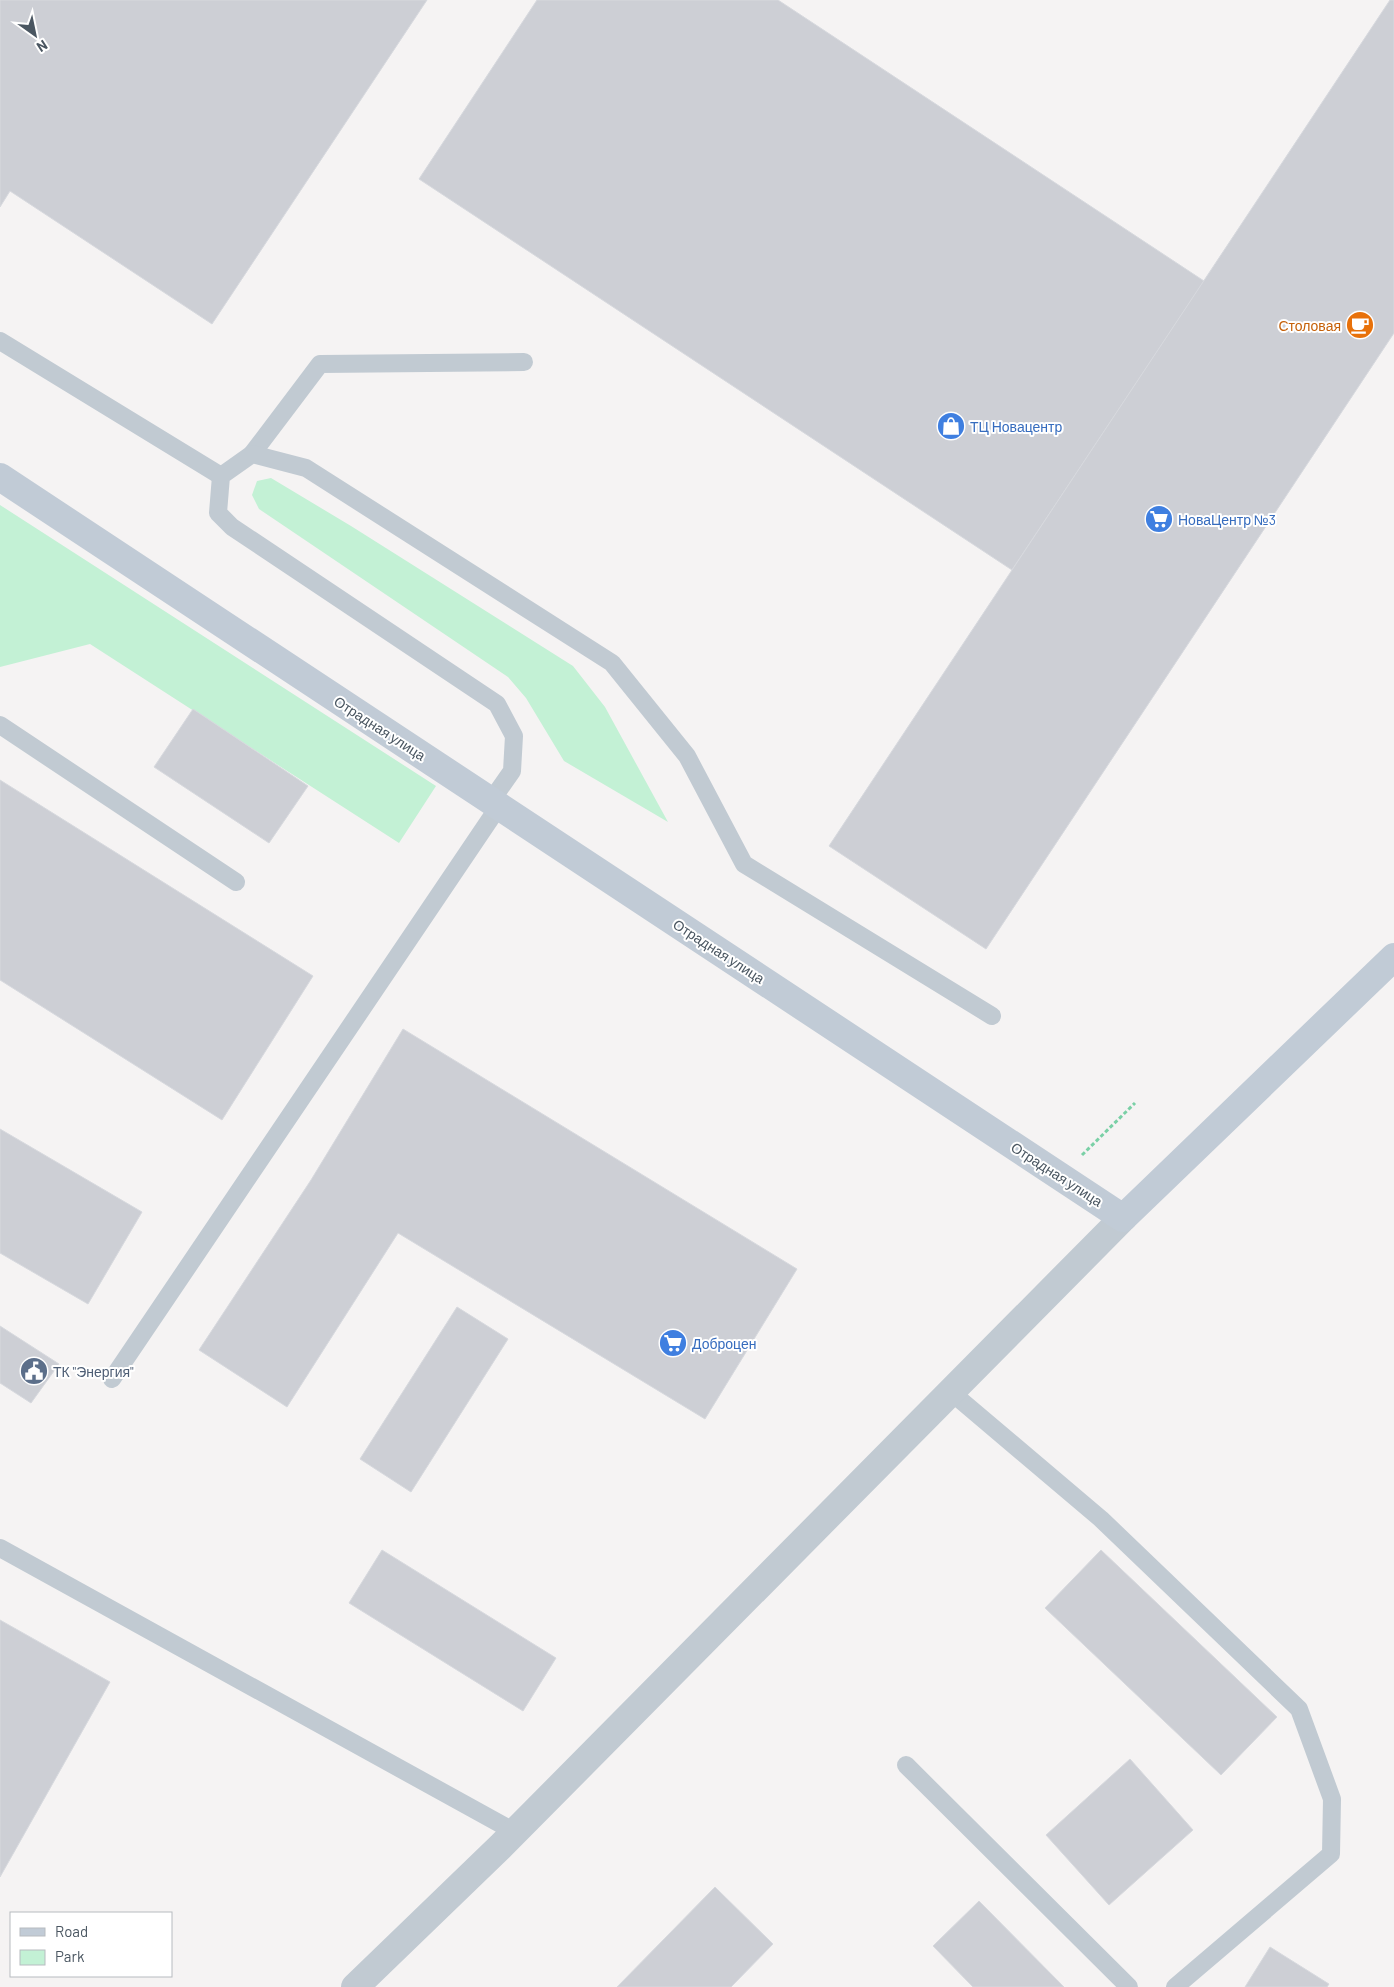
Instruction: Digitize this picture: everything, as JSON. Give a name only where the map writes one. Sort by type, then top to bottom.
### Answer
[{"type":"main road","name":"Отрадная улица","points":[[0,477],[1123,1218]]},
{"type":"main road","points":[[1123,1218],[1394,957]]},
{"type":"street","points":[[355,1987],[515,1832],[1123,1218]]},
{"type":"lane","points":[[0,341],[221,476]]},
{"type":"lane","points":[[221,476],[252,454],[320,364],[524,362]]},
{"type":"lane","points":[[252,454],[306,468],[612,663],[687,756],[744,864],[992,1016]]},
{"type":"lane","points":[[112,1379],[495,804],[512,771],[514,736],[497,704],[232,527],[218,513],[221,476]]},
{"type":"lane","points":[[0,725],[236,882]]},
{"type":"lane","points":[[951,1392],[1101,1519],[1299,1709],[1332,1799],[1331,1854],[1175,1987]]},
{"type":"lane","points":[[0,1548],[515,1832]]},
{"type":"lane","points":[[906,1765],[1129,1987]]},
{"type":"path","points":[[1060,1176],[1135,1104]]},
{"type":"green space","points":[[271,478],[351,526],[573,666],[605,707],[668,822],[564,761],[526,698],[508,677],[259,509],[252,495],[257,481]]},
{"type":"green space","points":[[0,505],[436,786],[399,843],[90,644],[0,667]]},
{"type":"building","points":[[0,0],[427,0],[212,324],[10,191],[0,207]]},
{"type":"building","name":"ТЦ Новацентр","points":[[537,0],[778,0],[1204,281],[1012,570],[419,179]]},
{"type":"building","name":"НоваЦентр №3","points":[[1390,0],[1394,0],[1394,333],[986,949],[829,846]]},
{"type":"building","points":[[193,709],[308,786],[269,843],[154,767]]},
{"type":"building","points":[[0,780],[313,976],[222,1120],[0,980]]},
{"type":"building","points":[[403,1029],[797,1269],[705,1419],[398,1233],[287,1407],[199,1350],[311,1180]]},
{"type":"building","points":[[0,1129],[142,1212],[88,1304],[0,1253]]},
{"type":"building","points":[[457,1307],[508,1339],[411,1492],[360,1459]]},
{"type":"building","points":[[0,1326],[59,1364],[31,1403],[0,1383]]},
{"type":"building","points":[[382,1550],[556,1658],[523,1711],[349,1603]]},
{"type":"building","points":[[1101,1550],[1277,1717],[1221,1775],[1045,1608]]},
{"type":"building","points":[[0,1620],[110,1682],[0,1877]]},
{"type":"building","points":[[1130,1759],[1193,1830],[1109,1905],[1046,1835]]},
{"type":"building","points":[[715,1887],[773,1944],[731,1987],[617,1987]]},
{"type":"building","points":[[979,1901],[1064,1987],[973,1987],[933,1946]]},
{"type":"building","points":[[1270,1947],[1329,1984],[1327,1987],[1245,1987]]},
{"type":"place","name":"Столовая","points":[[1360,325]]},
{"type":"place","name":"ТЦ Новацентр","points":[[951,426]]},
{"type":"place","name":"НоваЦентр №3","points":[[1159,519]]},
{"type":"place","name":"Доброцен","points":[[673,1343]]},
{"type":"place","name":"ТК \"Энергия\"","points":[[34,1371]]}]
